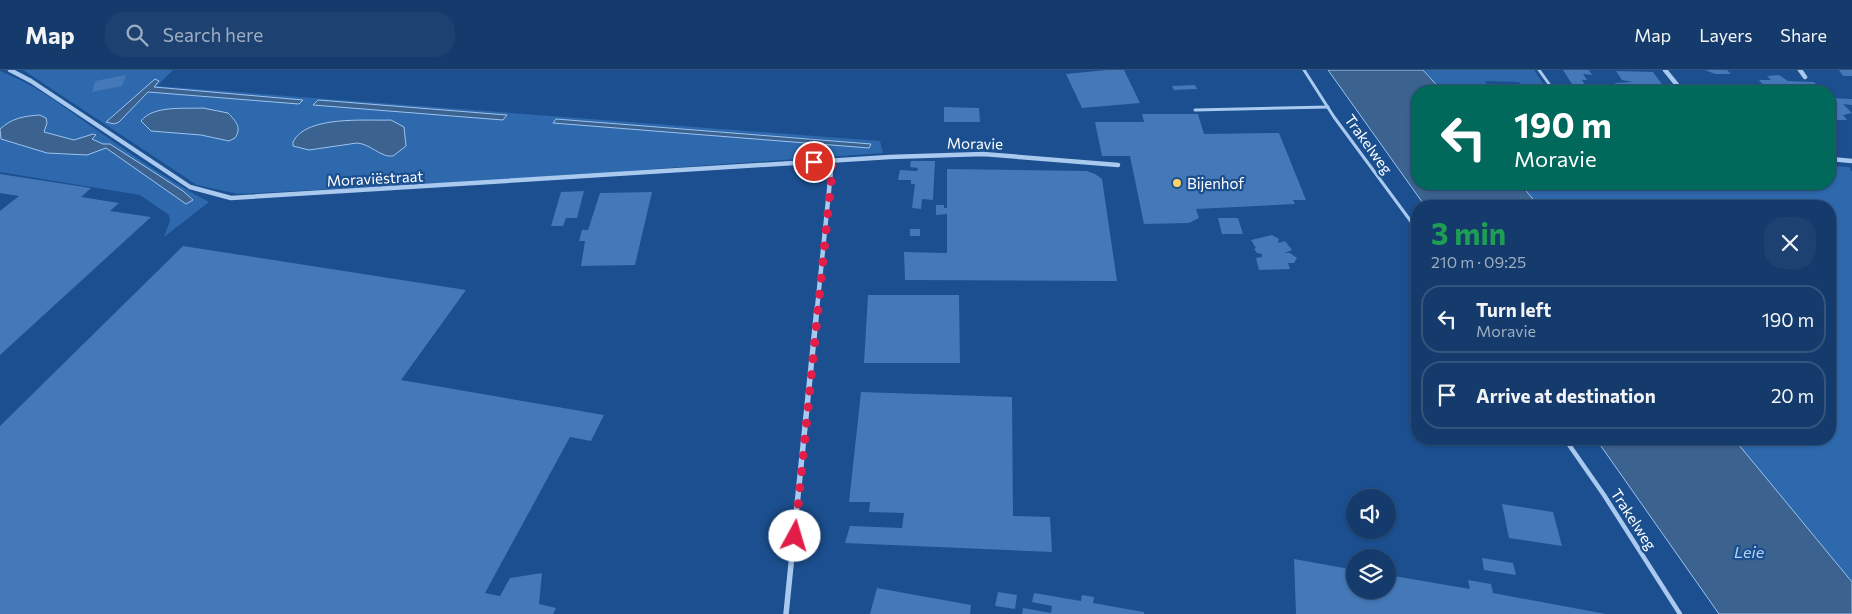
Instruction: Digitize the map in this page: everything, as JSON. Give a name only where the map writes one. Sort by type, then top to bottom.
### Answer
[{"type":"street","name":"Moraviëstraat","points":[[10,70],[31,81],[190,187],[231,198],[777,165]]},
{"type":"street","points":[[1665,70],[1677,85]]},
{"type":"street","points":[[1800,70],[1805,77]]},
{"type":"street","name":"Moravie","points":[[777,165],[983,154],[1118,165]]},
{"type":"street","points":[[1836,160],[1852,161]]},
{"type":"street","points":[[786,614],[832,161]]},
{"type":"lane","name":"Trakelweg","points":[[1304,70],[1328,108],[1411,221]]},
{"type":"lane","points":[[1539,70],[1550,85]]},
{"type":"lane","points":[[1195,110],[1328,108]]},
{"type":"lane","name":"Trakelweg","points":[[1569,445],[1604,495],[1680,614]]},
{"type":"shaded area","points":[[23,70],[173,70],[157,86],[880,141],[883,153],[498,180],[238,194],[197,185]]},
{"type":"shaded area","points":[[1424,70],[1534,70],[1544,85],[1521,85],[1519,82],[1485,81],[1487,85],[1437,85]]},
{"type":"shaded area","points":[[0,71],[46,94],[147,165],[209,202],[164,237],[170,221],[169,215],[140,195],[0,172]]},
{"type":"shaded area","points":[[1836,166],[1849,167],[1852,172],[1852,582],[1739,445],[1836,445],[1836,200],[1534,200],[1525,190],[1836,190]]},
{"type":"water","points":[[1328,70],[1423,70],[1437,85],[1411,85],[1411,186]]},
{"type":"water","points":[[155,79],[159,81],[154,87],[303,100],[299,104],[148,92],[119,122],[114,124],[106,122]]},
{"type":"water","points":[[318,100],[507,115],[503,120],[313,105]]},
{"type":"water","points":[[203,108],[228,113],[238,128],[235,138],[229,141],[201,135],[151,131],[141,121],[153,112],[161,110]]},
{"type":"water","points":[[40,115],[46,118],[47,123],[44,132],[74,140],[93,134],[96,135],[92,139],[103,144],[110,144],[183,191],[193,200],[186,204],[106,148],[87,155],[47,153],[1,139],[0,129],[9,122],[23,117]]},
{"type":"water","points":[[556,119],[871,144],[869,148],[553,123]]},
{"type":"water","points":[[352,120],[391,120],[404,127],[406,146],[393,156],[384,155],[357,143],[309,150],[293,146],[293,142],[300,133],[310,127],[323,123]]},
{"type":"water","points":[[1414,190],[1525,190],[1534,200],[1421,200]]},
{"type":"water","name":"Leie","points":[[1600,445],[1739,445],[1852,582],[1852,614],[1719,614]]},
{"type":"building","points":[[1124,70],[1140,103],[1082,108],[1066,74]]},
{"type":"building","points":[[1563,70],[1589,70],[1592,75],[1583,74],[1587,80],[1582,80],[1585,85],[1572,84]]},
{"type":"building","points":[[1705,70],[1727,70],[1731,74],[1715,74]]},
{"type":"building","points":[[1839,70],[1852,70],[1852,76],[1843,76]]},
{"type":"building","points":[[1616,71],[1653,72],[1663,85],[1616,85],[1615,83],[1632,82],[1622,80]]},
{"type":"building","points":[[126,75],[122,86],[92,92],[95,81]]},
{"type":"building","points":[[1779,75],[1788,81],[1814,82],[1817,85],[1763,85],[1759,80],[1771,80],[1767,76]]},
{"type":"building","points":[[1195,85],[1197,89],[1174,90],[1172,86]]},
{"type":"building","points":[[1836,98],[1852,99],[1852,105],[1843,104],[1852,113],[1843,115],[1847,120],[1836,120]]},
{"type":"building","points":[[944,107],[979,108],[980,122],[944,122]]},
{"type":"building","points":[[1142,114],[1198,114],[1204,134],[1279,133],[1306,200],[1293,200],[1295,204],[1196,209],[1199,218],[1189,223],[1144,224],[1130,156],[1102,156],[1095,122],[1144,122]]},
{"type":"building","points":[[911,161],[935,161],[933,200],[922,199],[921,209],[912,208],[915,184],[911,184],[911,180],[898,180],[900,170],[917,171],[918,168],[910,167]]},
{"type":"building","points":[[947,169],[1087,171],[1095,174],[1102,179],[1117,281],[905,280],[904,252],[947,253],[947,214],[936,215],[936,205],[944,205],[944,208],[947,208]]},
{"type":"building","points":[[0,174],[91,188],[81,197],[119,203],[110,211],[151,217],[0,355],[0,211],[19,196],[0,193]]},
{"type":"building","points":[[584,191],[577,218],[566,218],[563,226],[551,226],[561,192]]},
{"type":"building","points":[[652,192],[635,265],[581,266],[585,241],[579,241],[582,230],[588,230],[600,193]]},
{"type":"building","points":[[1218,218],[1238,218],[1243,234],[1222,234]]},
{"type":"building","points":[[910,229],[920,229],[920,236],[910,236]]},
{"type":"building","points":[[1272,235],[1279,239],[1278,243],[1285,241],[1292,250],[1285,253],[1290,253],[1297,258],[1294,263],[1288,263],[1290,269],[1259,270],[1256,258],[1262,257],[1262,254],[1257,253],[1251,240]]},
{"type":"building","points":[[183,246],[466,290],[401,380],[604,415],[591,441],[570,437],[485,593],[500,596],[510,578],[542,573],[539,604],[556,608],[553,614],[0,614],[0,426]]},
{"type":"building","points":[[868,295],[959,295],[960,363],[864,363]]},
{"type":"building","points":[[861,392],[1012,397],[1013,516],[1050,517],[1052,552],[845,543],[850,526],[902,528],[904,513],[869,512],[870,502],[849,502]]},
{"type":"building","points":[[1502,504],[1553,512],[1562,546],[1509,538]]},
{"type":"building","points":[[1482,558],[1513,563],[1516,575],[1484,570]]},
{"type":"building","points":[[1294,559],[1346,568],[1346,599],[1396,599],[1396,576],[1470,589],[1468,580],[1491,584],[1493,593],[1606,614],[1296,614]]},
{"type":"building","points":[[877,588],[971,605],[970,614],[870,614]]},
{"type":"building","points":[[998,592],[1017,595],[1015,609],[995,606]]},
{"type":"building","points":[[1034,593],[1081,601],[1082,595],[1094,597],[1093,603],[1144,612],[1144,614],[1022,614],[1023,608],[1051,613],[1052,606],[1032,602]]},
{"type":"place","name":"Bijenhof","points":[[1177,183]]},
{"type":"route","points":[[795,536],[832,172],[832,161],[814,162]]}]
